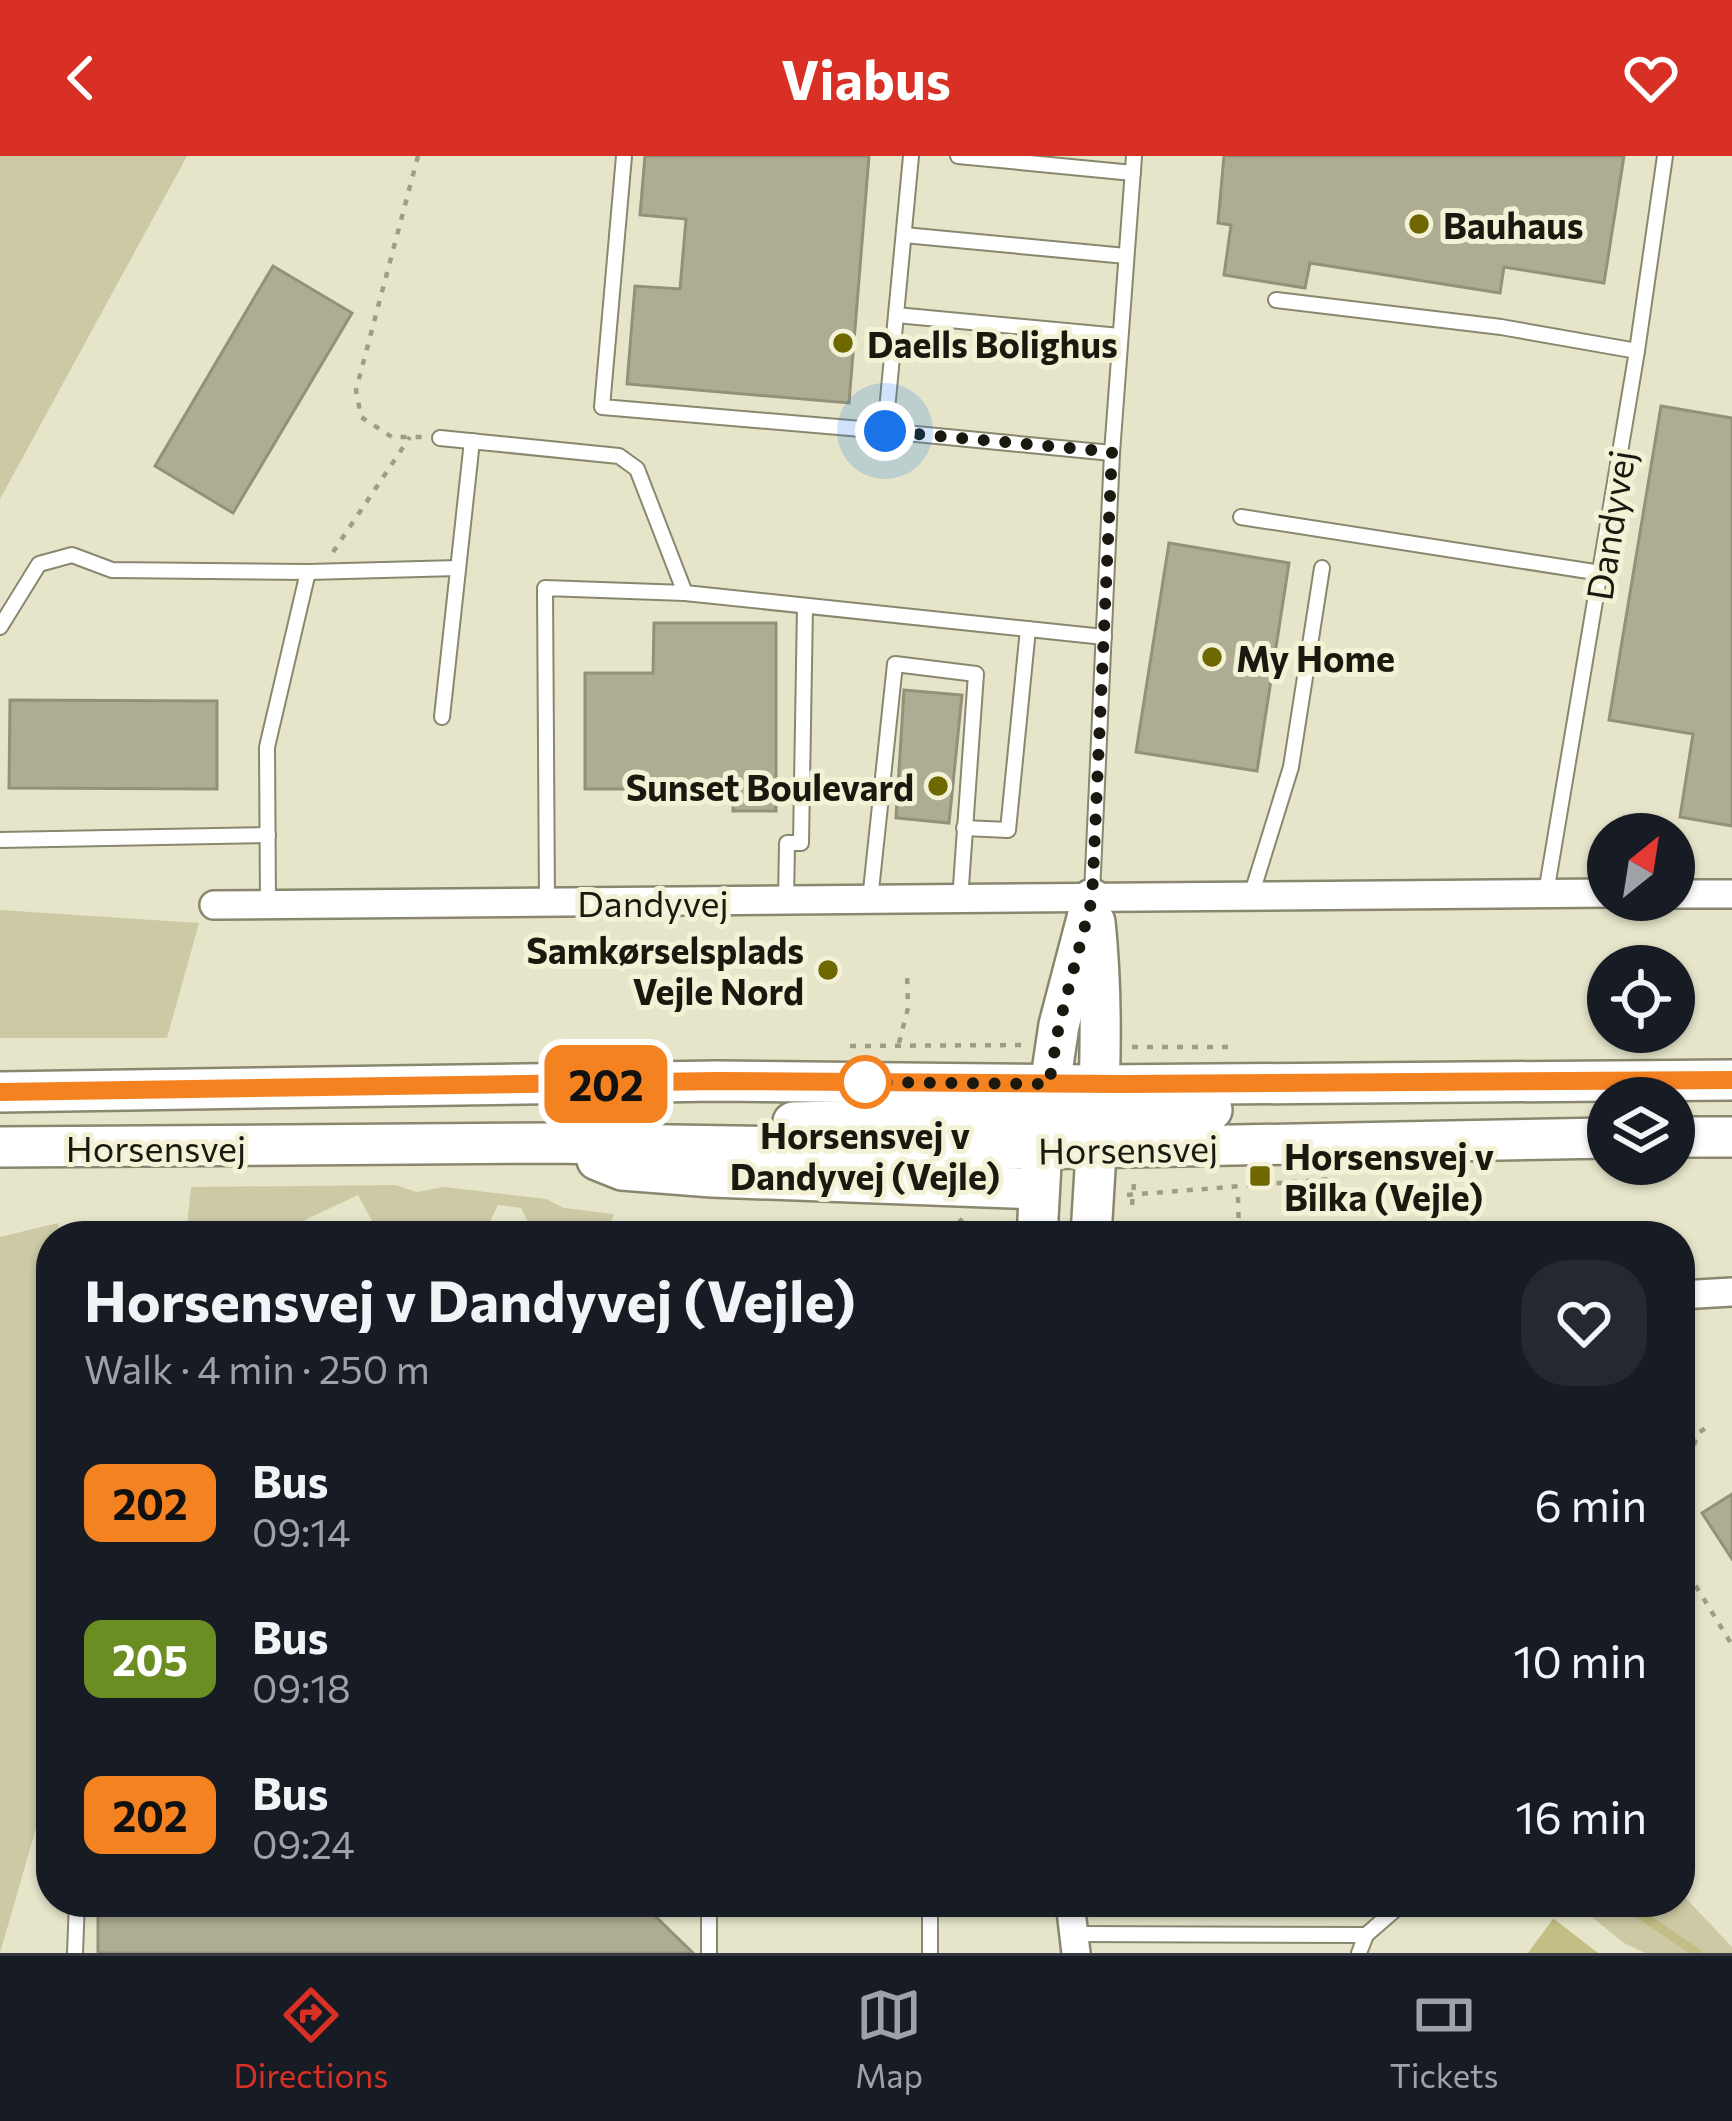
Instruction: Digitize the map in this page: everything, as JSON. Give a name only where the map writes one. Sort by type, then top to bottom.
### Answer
[{"type":"main road","points":[[1092,899],[1100,975],[1092,1221]]},
{"type":"main road","points":[[1038,1221],[1045,1116],[1059,1025],[1092,899]]},
{"type":"main road","name":"Horsensvej","points":[[0,1147],[627,1144],[1045,1116],[1097,1084],[1732,1080]]},
{"type":"main road","name":"Horsensvej","points":[[0,1092],[717,1081],[1045,1116],[1096,1137],[1587,1138]]},
{"type":"main road","points":[[1096,1137],[1149,1112],[1317,1107],[1400,1082]]},
{"type":"main road","points":[[0,1113],[170,1111],[223,1089]]},
{"type":"main road","points":[[1695,1115],[1732,1115]]},
{"type":"main road","points":[[1502,1138],[1587,1116]]},
{"type":"main road","points":[[1695,1137],[1732,1137]]},
{"type":"main road","points":[[551,1143],[622,1170],[1039,1189]]},
{"type":"street","name":"Dandyvej","points":[[214,905],[1587,893]]},
{"type":"street","points":[[1695,894],[1732,894]]},
{"type":"street","points":[[1695,1294],[1732,1292]]},
{"type":"lane","points":[[624,156],[602,407],[1112,452]]},
{"type":"lane","points":[[885,431],[911,156]]},
{"type":"lane","points":[[958,156],[1133,173]]},
{"type":"lane","points":[[1092,899],[1112,452],[1134,156]]},
{"type":"lane","name":"Dandyvej","points":[[1546,893],[1665,156]]},
{"type":"lane","points":[[904,235],[1126,256]]},
{"type":"lane","points":[[1276,300],[1501,327],[1637,351]]},
{"type":"lane","points":[[896,314],[1120,336]]},
{"type":"lane","points":[[440,438],[619,456],[638,469],[685,593]]},
{"type":"lane","points":[[442,717],[472,441]]},
{"type":"lane","points":[[1241,517],[1601,573]]},
{"type":"lane","points":[[0,627],[39,564],[72,555],[112,570],[458,568]]},
{"type":"lane","points":[[1251,897],[1292,767],[1322,568]]},
{"type":"lane","points":[[268,905],[268,746],[308,572]]},
{"type":"lane","points":[[547,903],[544,588],[685,593],[1104,637]]},
{"type":"lane","points":[[786,901],[787,843],[801,843],[805,606]]},
{"type":"lane","points":[[964,829],[1008,830],[1028,629]]},
{"type":"lane","points":[[870,901],[895,664],[976,674],[961,900]]},
{"type":"lane","points":[[0,840],[268,835]]},
{"type":"lane","points":[[74,1953],[76,1917]]},
{"type":"lane","points":[[709,1917],[709,1953]]},
{"type":"lane","points":[[930,1917],[930,1953]]},
{"type":"lane","points":[[1359,1953],[1366,1935],[1387,1917]]},
{"type":"lane","points":[[1074,1922],[1094,1931],[1366,1935]]},
{"type":"path","points":[[418,156],[356,390],[361,417],[392,437],[440,438]]},
{"type":"path","points":[[308,572],[333,552],[410,437]]},
{"type":"path","points":[[896,1054],[908,1008],[907,971]]},
{"type":"path","points":[[865,1037],[866,1054]]},
{"type":"path","points":[[1309,1172],[1310,1191]]},
{"type":"path","points":[[1132,1204],[1134,1184]]},
{"type":"path","points":[[1238,1197],[1239,1221]]},
{"type":"path","points":[[1695,1442],[1706,1428]]},
{"type":"path","points":[[1695,1585],[1732,1645]]},
{"type":"shaded area","points":[[0,156],[187,156],[0,499]]},
{"type":"shaded area","points":[[0,910],[199,923],[167,1038],[0,1038]]},
{"type":"shaded area","points":[[395,1185],[417,1192],[444,1187],[546,1199],[564,1208],[614,1214],[611,1221],[528,1221],[521,1208],[498,1205],[490,1221],[372,1221],[358,1195],[304,1221],[188,1221],[191,1187]]},
{"type":"shaded area","points":[[36,1228],[36,1828],[0,1953],[0,1237]]},
{"type":"shaded area","points":[[1695,1908],[1732,1947],[1732,1953],[1645,1953],[1592,1917],[1695,1917]]},
{"type":"shaded area","points":[[1554,1919],[1598,1953],[1528,1953]]},
{"type":"building","points":[[645,156],[869,156],[849,403],[627,384],[635,286],[680,289],[686,219],[640,215]]},
{"type":"building","name":"Bauhaus","points":[[1224,156],[1624,156],[1604,283],[1504,267],[1500,293],[1310,263],[1305,288],[1224,275],[1231,225],[1218,223]]},
{"type":"building","points":[[273,266],[352,313],[233,513],[155,466]]},
{"type":"building","points":[[1661,406],[1732,418],[1732,826],[1681,813],[1693,734],[1609,720]]},
{"type":"building","name":"My Home","points":[[1169,543],[1289,563],[1257,771],[1136,752]]},
{"type":"building","points":[[654,623],[776,623],[776,811],[733,811],[733,789],[585,789],[585,673],[653,673]]},
{"type":"building","points":[[904,690],[962,695],[949,823],[896,818]]},
{"type":"building","points":[[10,700],[217,701],[217,789],[9,788]]},
{"type":"building","points":[[1732,1494],[1732,1559],[1702,1513]]},
{"type":"building","points":[[98,1917],[656,1917],[693,1953],[98,1953]]},
{"type":"waterway","points":[[1644,1917],[1697,1953]]},
{"type":"bus line","name":"202","points":[[0,1092],[717,1081],[1732,1080]]},
{"type":"place","name":"Bauhaus","points":[[1419,224]]},
{"type":"place","name":"Daells Bolighus","points":[[843,343]]},
{"type":"place","name":"My Home","points":[[1212,657]]},
{"type":"place","name":"Sunset Boulevard","points":[[938,786]]},
{"type":"place","name":"Samkørselsplads Vejle Nord","points":[[828,970]]},
{"type":"place","name":"Horsensvej v Dandyvej (Vejle)","points":[[865,1082]]},
{"type":"place","name":"Horsensvej v Bilka (Vejle)","points":[[1260,1176]]},
{"type":"route","points":[[865,1082],[1049,1084],[1059,1025],[1092,899],[1112,452],[885,431]]}]
